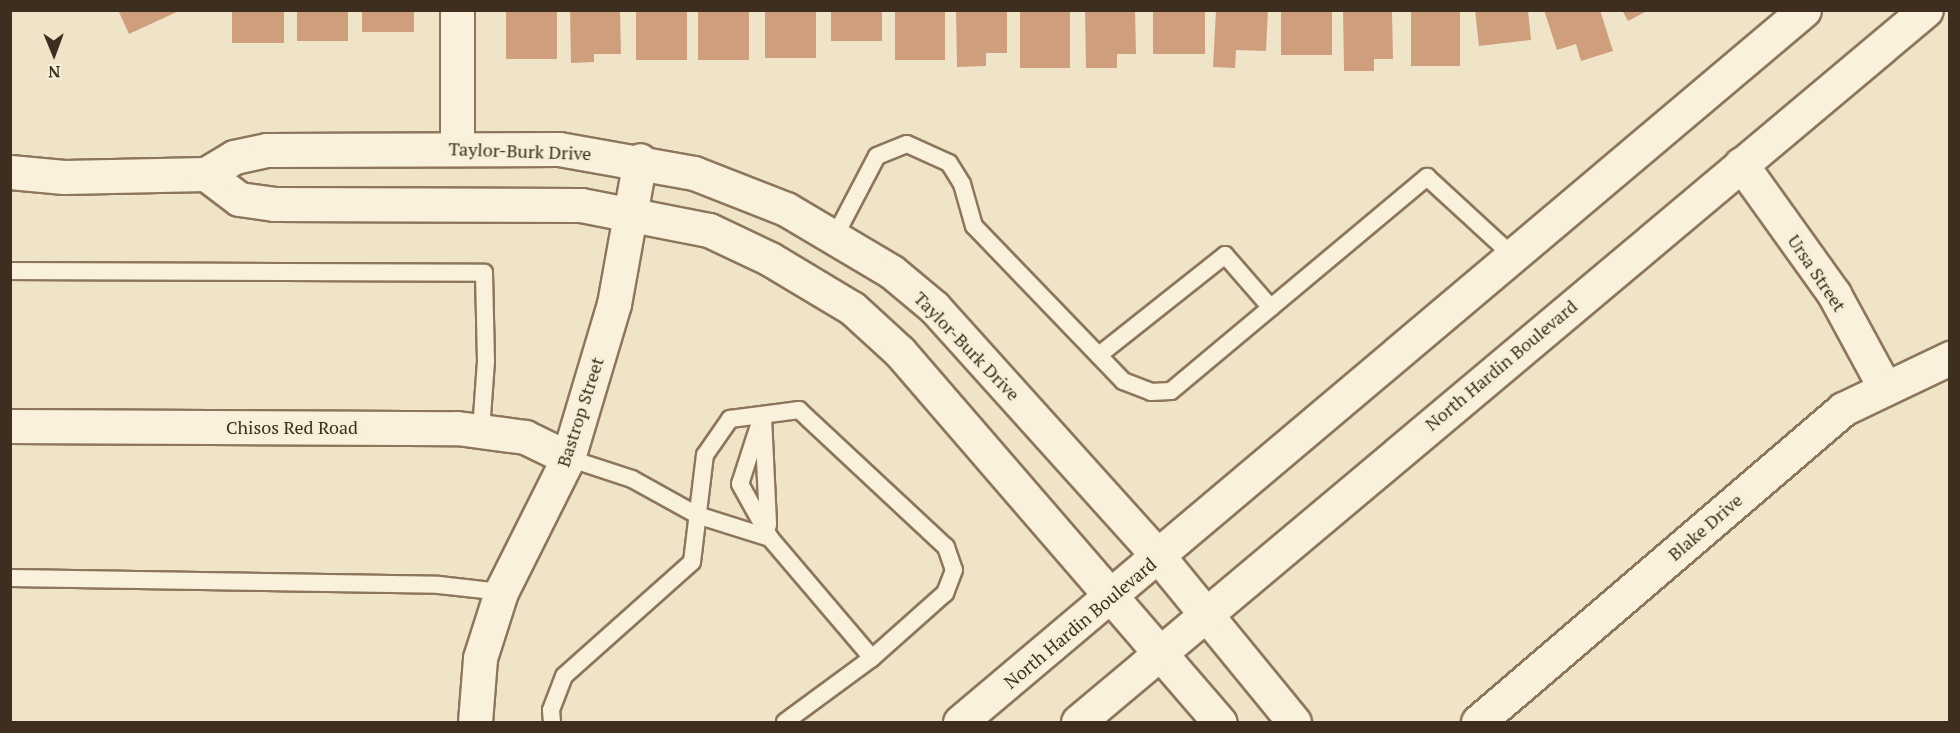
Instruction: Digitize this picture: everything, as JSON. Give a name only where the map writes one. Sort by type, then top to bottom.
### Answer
[{"type":"street","points":[[457,10],[457,148]]},
{"type":"street","name":"North Hardin Boulevard","points":[[960,723],[1112,598],[1804,10]]},
{"type":"street","name":"North Hardin Boulevard","points":[[1078,723],[1926,10]]},
{"type":"street","name":"Taylor-Burk Drive","points":[[206,174],[234,156],[267,150],[559,149],[639,160],[694,173],[786,209],[836,236],[934,307],[1159,557],[1294,723]]},
{"type":"street","name":"Bastrop Street","points":[[474,723],[480,658],[501,592],[568,458],[614,304],[639,160]]},
{"type":"street","name":"Ursa Street","points":[[1741,164],[1834,294],[1884,388]]},
{"type":"street","points":[[10,172],[64,177],[206,174],[239,199],[274,204],[581,205],[630,212],[709,230],[852,308],[900,352],[1219,723]]},
{"type":"street","name":"Blake Drive","points":[[1478,722],[1843,409],[1950,358]]},
{"type":"street","name":"Chisos Red Road","points":[[10,426],[481,431],[525,437],[568,458]]},
{"type":"lane","points":[[836,236],[877,156],[908,144],[949,163],[962,184],[974,226],[1123,381],[1151,392],[1171,392],[1427,177],[1513,256]]},
{"type":"lane","points":[[1099,356],[1225,255],[1271,308]]},
{"type":"lane","points":[[10,271],[484,273],[486,371],[481,431]]},
{"type":"lane","points":[[552,723],[551,710],[564,676],[692,562],[705,455],[730,419],[799,410],[946,547],[954,570],[945,593],[872,658],[785,723]]},
{"type":"lane","points":[[762,416],[740,484],[770,538],[872,658]]},
{"type":"lane","points":[[568,458],[632,479],[697,515],[770,538]]},
{"type":"lane","points":[[10,578],[439,585],[501,592]]},
{"type":"building","points":[[118,10],[181,10],[129,34]]},
{"type":"building","points":[[232,10],[284,10],[284,43],[232,43]]},
{"type":"building","points":[[297,10],[348,10],[348,41],[297,41]]},
{"type":"building","points":[[362,10],[414,10],[414,32],[362,32]]},
{"type":"building","points":[[506,10],[557,10],[557,59],[506,59]]},
{"type":"building","points":[[570,10],[620,10],[621,54],[594,54],[594,62],[571,63]]},
{"type":"building","points":[[636,10],[687,10],[687,60],[636,60]]},
{"type":"building","points":[[698,10],[749,10],[749,60],[698,60]]},
{"type":"building","points":[[765,10],[816,10],[816,58],[765,58]]},
{"type":"building","points":[[831,10],[882,10],[882,41],[831,41]]},
{"type":"building","points":[[895,10],[945,10],[945,60],[895,60]]},
{"type":"building","points":[[956,10],[1007,10],[1007,53],[986,53],[986,66],[957,67]]},
{"type":"building","points":[[1020,10],[1070,10],[1070,68],[1020,68]]},
{"type":"building","points":[[1085,10],[1135,10],[1136,54],[1117,54],[1117,68],[1086,68]]},
{"type":"building","points":[[1153,10],[1205,10],[1205,54],[1153,54]]},
{"type":"building","points":[[1216,10],[1268,10],[1266,51],[1236,50],[1235,68],[1213,67]]},
{"type":"building","points":[[1281,10],[1332,10],[1332,55],[1281,55]]},
{"type":"building","points":[[1343,10],[1392,10],[1393,59],[1374,59],[1374,71],[1344,71]]},
{"type":"building","points":[[1411,10],[1460,10],[1460,66],[1411,66]]},
{"type":"building","points":[[1475,10],[1528,10],[1531,40],[1479,46]]},
{"type":"building","points":[[1544,10],[1600,10],[1613,51],[1581,61],[1576,44],[1557,50]]},
{"type":"building","points":[[1622,10],[1649,10],[1628,21]]}]
